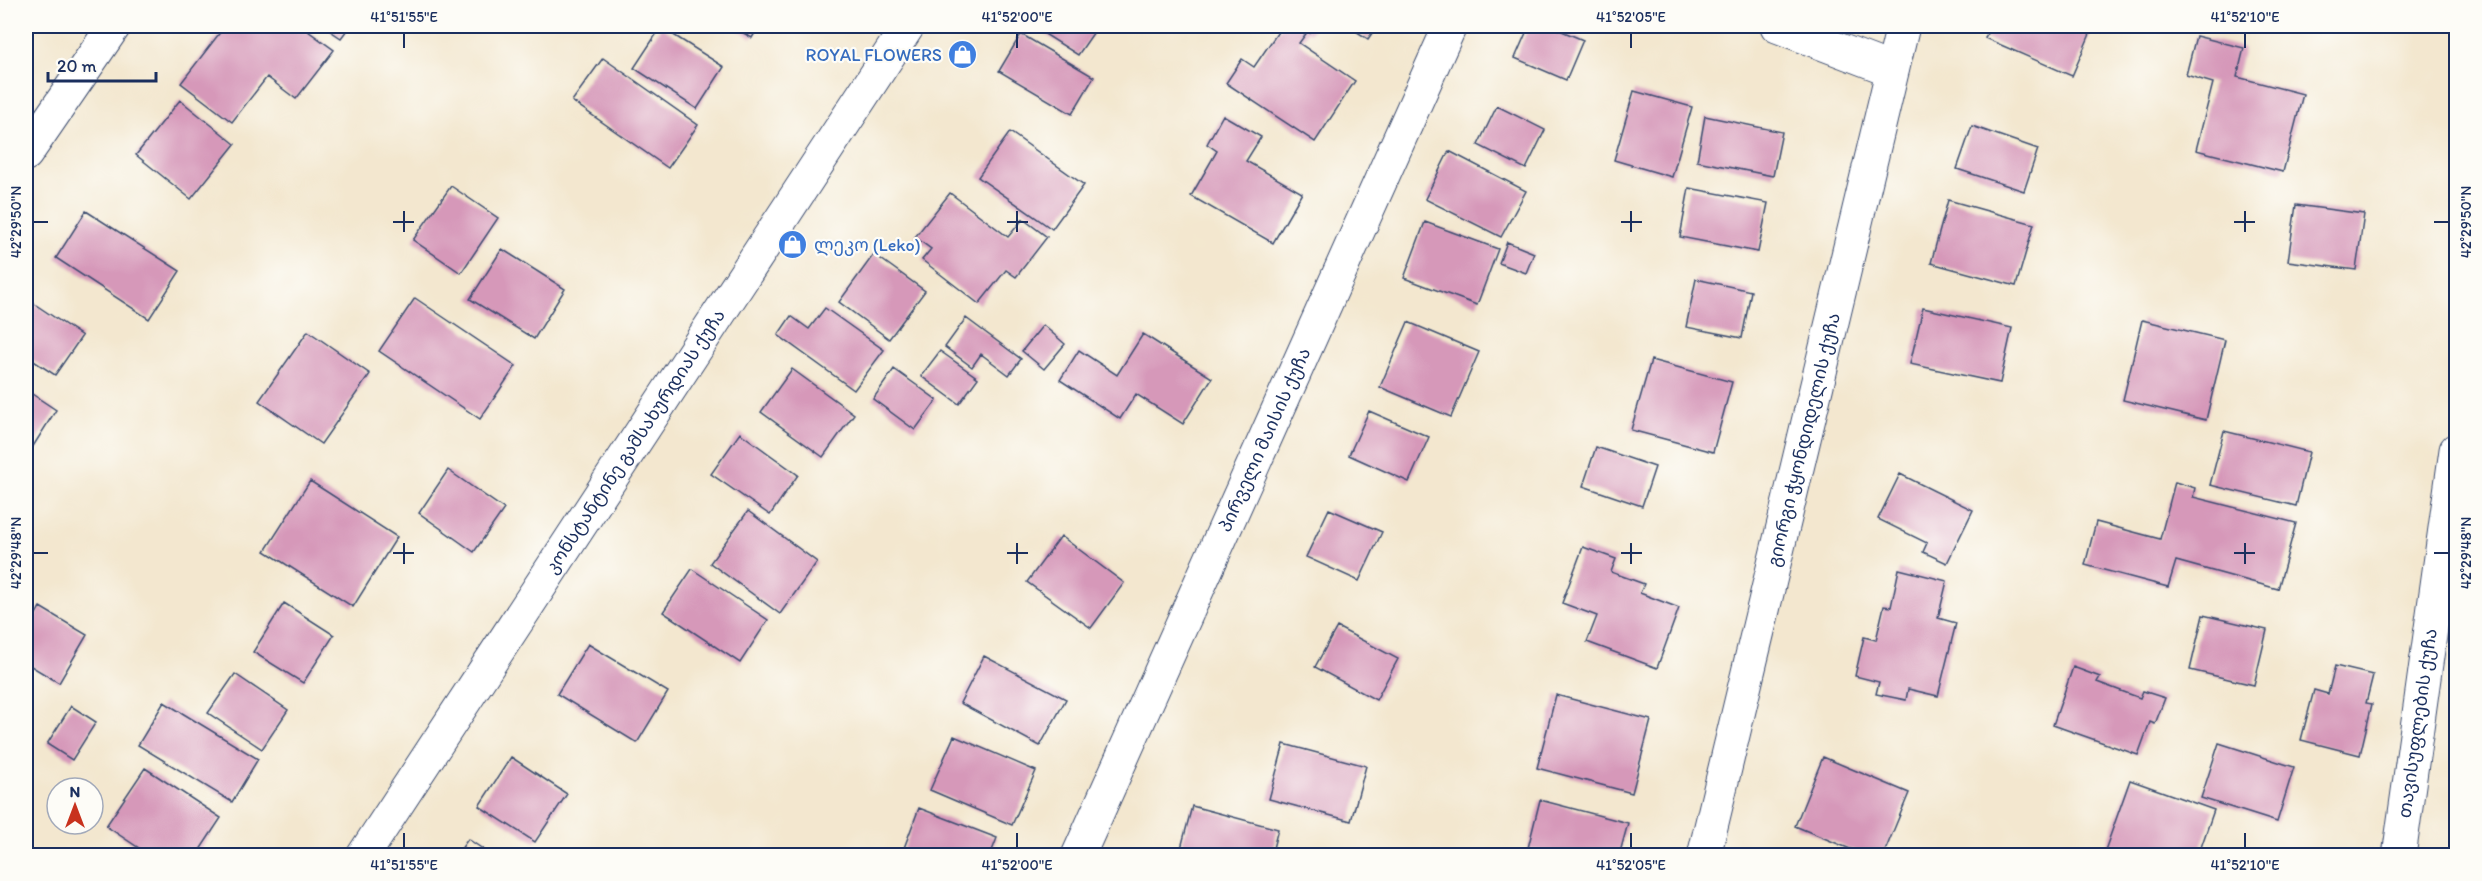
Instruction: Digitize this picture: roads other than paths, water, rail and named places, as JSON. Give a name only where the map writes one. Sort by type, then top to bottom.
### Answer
[{"type":"street","points":[[26,154],[114,26]]},
{"type":"street","name":"კონსტანტინე გამსახურდიას ქუჩა","points":[[363,855],[908,26]]},
{"type":"street","name":"პირველი მაისის ქუჩა","points":[[1078,855],[1450,26]]},
{"type":"street","points":[[1777,26],[1892,70]]},
{"type":"street","name":"გიორგი ჭყონდიდელის ქუჩა","points":[[1704,855],[1903,26]]},
{"type":"street","name":"თავისუფლების ქუჩა","points":[[2399,855],[2457,450]]},
{"type":"place","name":"ROYAL FLOWERS","points":[[963,55]]},
{"type":"place","name":"ლეკო (Leko)","points":[[793,245]]}]
